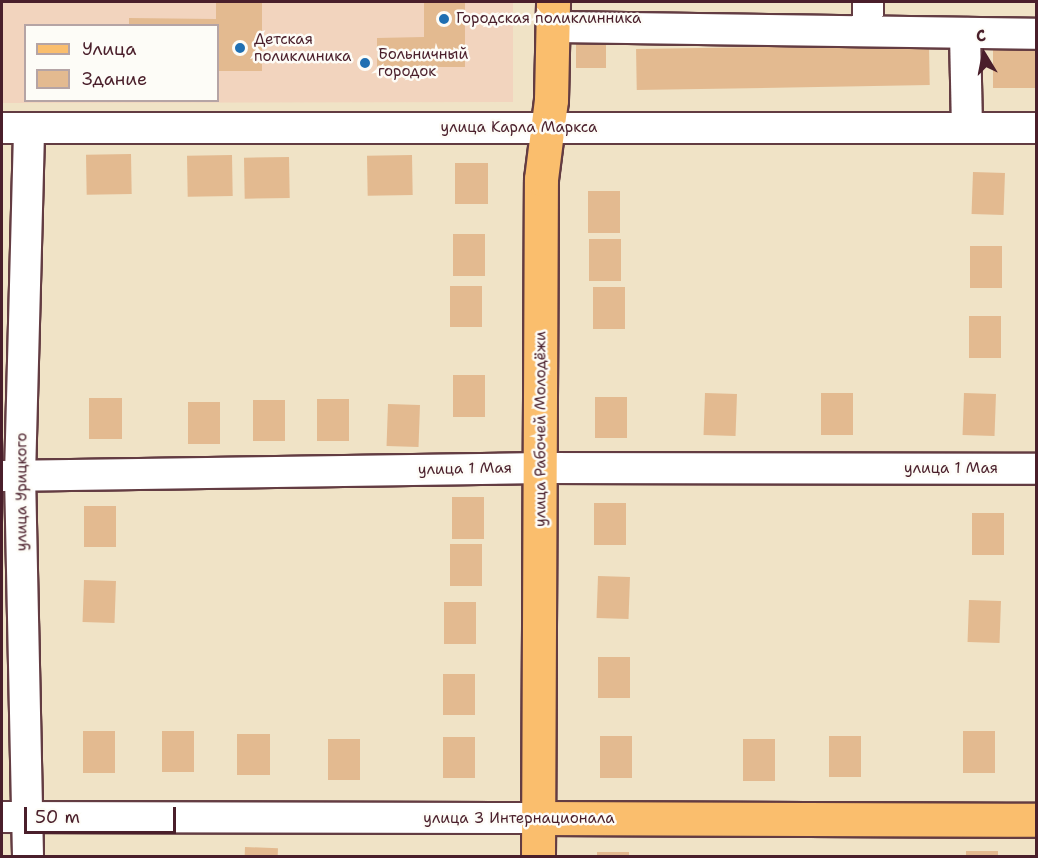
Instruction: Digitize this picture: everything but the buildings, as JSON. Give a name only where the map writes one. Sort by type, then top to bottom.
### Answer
[{"type":"main road","name":"улица Рабочей Молодёжи","points":[[538,856],[541,179],[548,128],[553,14]]},
{"type":"main road","name":"улица 3 Интернационала","points":[[537,818],[1036,820]]},
{"type":"street","points":[[867,31],[868,2]]},
{"type":"street","points":[[553,14],[867,31],[1036,34]]},
{"type":"street","points":[[965,33],[967,127]]},
{"type":"street","name":"улица Карла Маркса","points":[[15,128],[1036,128]]},
{"type":"street","name":"улица Урицкого","points":[[15,128],[11,476],[15,817],[28,856]]},
{"type":"street","name":"улица 1 Мая","points":[[11,476],[541,468],[1036,469]]},
{"type":"street","name":"улица 3 Интернационала","points":[[15,817],[537,818]]},
{"type":"shaded area","name":"Больничный городок","points":[[2,2],[513,2],[513,102],[2,103]]},
{"type":"place","name":"Городская поликлинника","points":[[444,19]]},
{"type":"place","name":"Детская поликлиника","points":[[240,48]]},
{"type":"place","name":"Больничный городок","points":[[365,63]]}]
